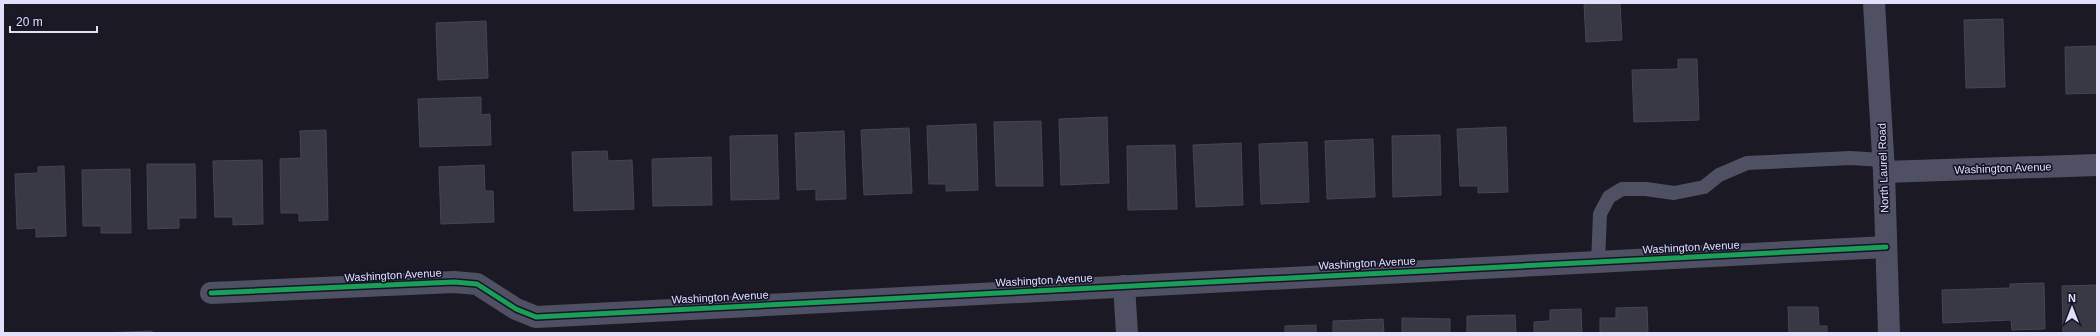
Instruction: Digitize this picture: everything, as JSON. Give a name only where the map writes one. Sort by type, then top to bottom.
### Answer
[{"type":"street","name":"North Laurel Road","points":[[1874,3],[1884,166],[1889,333]]},
{"type":"street","name":"Washington Avenue","points":[[1884,166],[2097,165]]},
{"type":"street","name":"Washington Avenue","points":[[211,293],[454,282],[477,284],[516,309],[536,317],[570,324],[1124,286],[1886,247]]},
{"type":"street","points":[[1124,286],[1127,333]]},
{"type":"lane","points":[[1598,262],[1600,214],[1609,197],[1622,189],[1646,189],[1674,193],[1681,192],[1704,187],[1719,175],[1747,163],[1850,158],[1884,166]]},
{"type":"building","points":[[1584,3],[1620,3],[1622,40],[1586,42]]},
{"type":"building","points":[[2003,19],[2005,87],[1966,88],[1964,20]]},
{"type":"building","points":[[486,21],[488,78],[438,80],[436,23]]},
{"type":"building","points":[[2097,46],[2097,93],[2066,94],[2065,47]]},
{"type":"building","points":[[1678,59],[1697,59],[1699,120],[1634,122],[1632,70],[1678,69]]},
{"type":"building","points":[[481,97],[481,115],[490,114],[491,145],[420,147],[418,99]]},
{"type":"building","points":[[1107,117],[1109,183],[1061,185],[1059,119]]},
{"type":"building","points":[[1041,121],[1043,186],[996,186],[994,122]]},
{"type":"building","points":[[976,124],[978,190],[946,191],[946,184],[929,184],[927,126]]},
{"type":"building","points":[[1506,127],[1508,192],[1478,193],[1478,186],[1460,186],[1457,129]]},
{"type":"building","points":[[909,128],[912,193],[864,195],[861,130]]},
{"type":"building","points":[[326,130],[328,220],[299,221],[299,213],[281,213],[280,159],[301,158],[300,131]]},
{"type":"building","points":[[844,131],[846,199],[816,200],[816,189],[797,190],[795,133]]},
{"type":"building","points":[[777,135],[779,199],[731,200],[730,136]]},
{"type":"building","points":[[1440,135],[1441,195],[1393,197],[1392,136]]},
{"type":"building","points":[[1373,139],[1375,197],[1327,199],[1325,141]]},
{"type":"building","points":[[1307,142],[1309,202],[1261,204],[1259,144]]},
{"type":"building","points":[[1241,143],[1243,205],[1196,207],[1193,145]]},
{"type":"building","points":[[1175,145],[1177,209],[1128,210],[1127,146]]},
{"type":"building","points":[[607,151],[608,161],[632,160],[634,209],[574,211],[572,152]]},
{"type":"building","points":[[711,157],[712,205],[653,206],[652,159]]},
{"type":"building","points":[[262,160],[263,224],[233,225],[233,217],[215,217],[213,161]]},
{"type":"building","points":[[147,164],[195,164],[196,218],[179,218],[179,228],[148,229]]},
{"type":"building","points":[[484,165],[485,191],[493,191],[494,222],[441,224],[439,167]]},
{"type":"building","points":[[64,166],[66,236],[36,237],[36,228],[17,229],[15,174],[38,173],[38,167]]},
{"type":"building","points":[[130,169],[131,233],[101,233],[101,226],[83,226],[82,170]]},
{"type":"building","points":[[2044,283],[2045,329],[2012,330],[2011,320],[1943,323],[1942,290],[2010,288],[2010,284]]},
{"type":"building","points":[[2097,285],[2097,333],[2063,333],[2062,286]]},
{"type":"building","points":[[1647,307],[1648,333],[1600,333],[1600,318],[1616,318],[1616,308]]},
{"type":"building","points":[[1788,307],[1818,307],[1819,326],[1827,326],[1827,333],[1789,333]]},
{"type":"building","points":[[1581,309],[1582,333],[1534,333],[1534,322],[1550,321],[1550,310]]},
{"type":"building","points":[[1515,315],[1516,333],[1467,333],[1467,316]]},
{"type":"building","points":[[1402,318],[1450,319],[1450,333],[1402,333]]},
{"type":"building","points":[[1383,319],[1384,333],[1333,333],[1333,321]]},
{"type":"building","points":[[1316,325],[1316,333],[1285,333],[1285,326]]},
{"type":"building","points":[[152,331],[153,333],[99,333]]},
{"type":"cycle path","points":[[211,293],[454,282],[477,284],[516,309],[536,317],[1886,247]]}]
